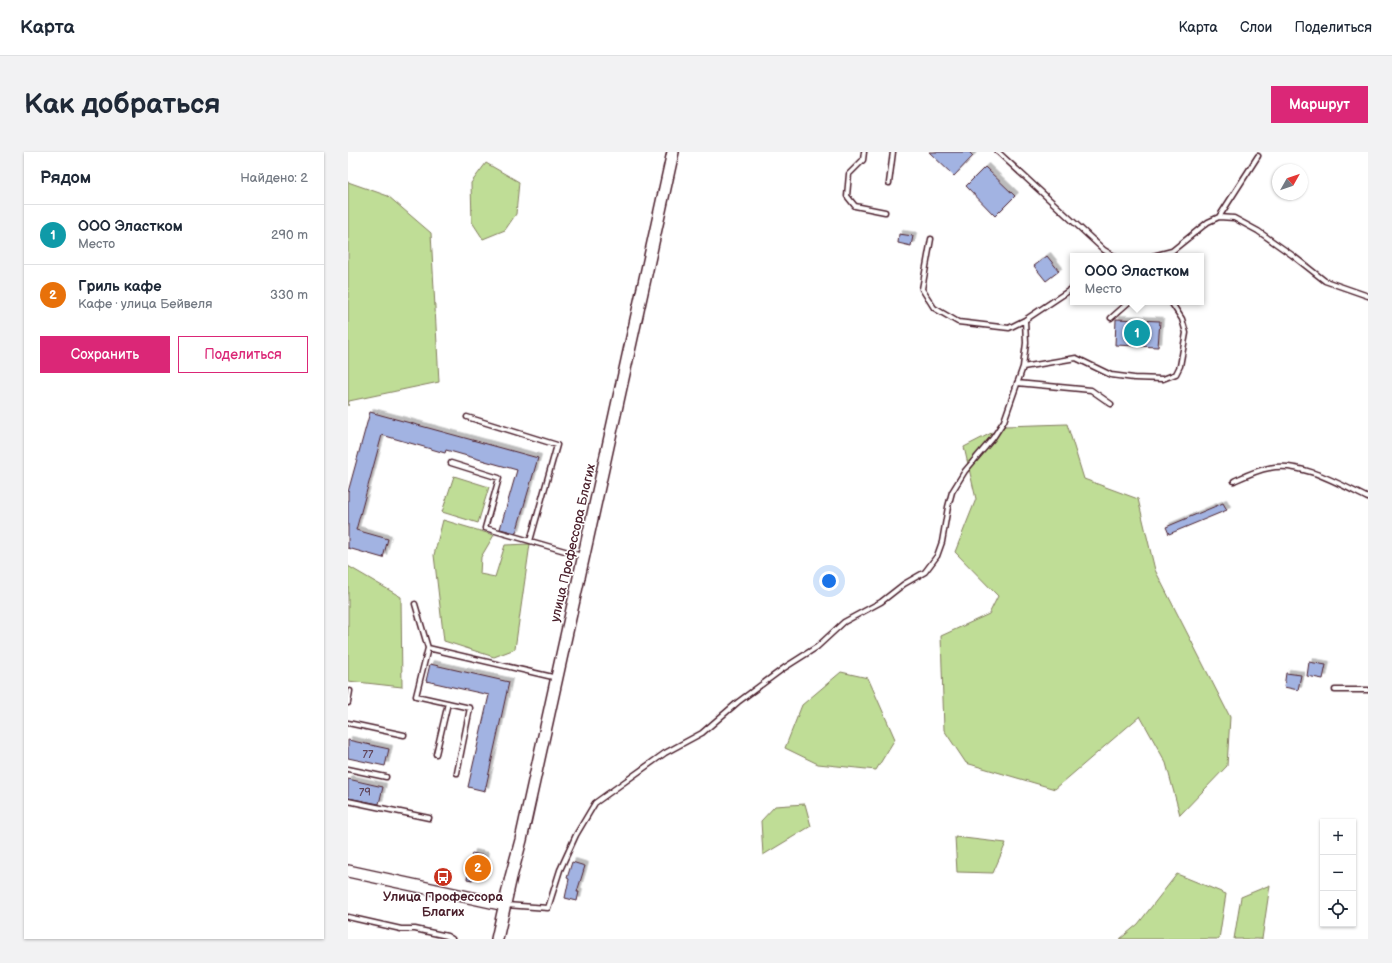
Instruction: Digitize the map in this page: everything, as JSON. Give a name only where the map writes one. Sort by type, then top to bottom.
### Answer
[{"type":"main road","name":"улица Профессора Благих","points":[[498,939],[673,152]]},
{"type":"main road","points":[[348,871],[505,905]]},
{"type":"lane","points":[[864,152],[862,160],[849,174],[847,196],[855,206],[885,212]]},
{"type":"lane","points":[[889,183],[893,152]]},
{"type":"lane","points":[[998,152],[1109,253]]},
{"type":"lane","points":[[1219,217],[1258,156]]},
{"type":"lane","points":[[1164,253],[1172,251],[1208,222],[1219,217],[1234,218],[1258,231],[1325,281],[1347,290],[1368,296]]},
{"type":"lane","points":[[931,239],[922,289],[934,308],[958,322],[1008,328],[1025,320],[1070,290]]},
{"type":"lane","points":[[1111,318],[1126,305]]},
{"type":"lane","points":[[1023,367],[1076,358],[1111,376],[1163,379],[1176,374],[1180,366],[1186,333],[1182,319],[1173,305]]},
{"type":"lane","points":[[505,905],[548,908],[560,870],[576,835],[596,803],[665,753],[702,733],[738,702],[784,668],[817,647],[844,622],[881,602],[904,584],[925,572],[937,556],[942,542],[952,492],[965,471],[993,438],[1004,421],[1023,367],[1026,343],[1025,320]]},
{"type":"lane","points":[[1017,383],[1091,390],[1112,404]]},
{"type":"lane","points":[[467,417],[557,445],[530,541]]},
{"type":"lane","points":[[451,463],[499,478],[485,528],[584,557]]},
{"type":"lane","points":[[1234,481],[1251,473],[1270,468],[1292,467],[1323,477],[1368,498]]},
{"type":"lane","points":[[415,604],[428,648],[416,696],[470,708],[457,773]]},
{"type":"lane","points":[[428,648],[557,678]]},
{"type":"lane","points":[[1335,690],[1368,690]]},
{"type":"lane","points":[[348,703],[350,691]]},
{"type":"lane","points":[[436,754],[448,703]]},
{"type":"lane","points":[[348,723],[404,735]]},
{"type":"lane","points":[[348,769],[386,777]]},
{"type":"lane","points":[[348,800],[429,818]]},
{"type":"lane","points":[[348,917],[401,929],[416,929],[447,936],[452,939]]},
{"type":"green space","points":[[486,163],[519,182],[516,214],[505,230],[483,239],[472,222],[471,183]]},
{"type":"green space","points":[[348,182],[388,196],[431,233],[439,382],[349,401],[348,406]]},
{"type":"green space","points":[[1067,424],[1084,479],[1138,499],[1155,570],[1230,717],[1227,766],[1180,815],[1166,763],[1140,716],[1055,789],[966,763],[944,730],[941,636],[989,614],[998,596],[955,552],[976,499],[964,447],[1005,426]]},
{"type":"green space","points":[[454,476],[489,487],[478,523],[442,512]]},
{"type":"green space","points":[[443,520],[494,535],[481,557],[480,574],[495,577],[505,545],[530,544],[515,649],[494,657],[444,641],[434,555]]},
{"type":"green space","points":[[348,566],[401,597],[402,687],[348,681]]},
{"type":"green space","points":[[841,672],[868,678],[895,739],[876,770],[818,764],[785,748],[802,705]]},
{"type":"green space","points":[[805,804],[811,826],[763,855],[761,821],[775,806]]},
{"type":"green space","points":[[955,837],[1006,843],[993,873],[957,872]]},
{"type":"green space","points":[[1177,874],[1226,894],[1219,939],[1120,939],[1138,924]]},
{"type":"green space","points":[[1270,885],[1262,939],[1234,939],[1241,897]]},
{"type":"building","points":[[929,152],[969,152],[973,156],[954,176]]},
{"type":"building","points":[[985,167],[1015,196],[995,216],[966,186]]},
{"type":"building","points":[[899,234],[913,236],[911,246],[898,243]]},
{"type":"building","points":[[1047,256],[1059,271],[1046,281],[1034,266]]},
{"type":"building","points":[[1116,319],[1160,321],[1158,347],[1115,345]]},
{"type":"building","points":[[370,412],[538,458],[516,533],[500,529],[517,470],[446,450],[445,453],[382,435],[356,530],[388,539],[383,558],[348,548],[348,492]]},
{"type":"building","points":[[1223,503],[1227,510],[1169,534],[1166,527]]},
{"type":"building","points":[[1309,662],[1326,665],[1323,679],[1307,676]]},
{"type":"building","points":[[430,664],[509,682],[485,791],[468,787],[489,695],[426,681]]},
{"type":"building","points":[[1286,673],[1301,675],[1298,690],[1284,687]]},
{"type":"building","points":[[348,740],[389,749],[385,766],[348,758]]},
{"type":"building","points":[[348,779],[383,787],[379,804],[348,798]]},
{"type":"building","points":[[472,853],[485,856],[481,874],[472,880],[467,879]]},
{"type":"building","points":[[572,862],[585,866],[577,892],[579,892],[577,901],[565,898],[569,879],[567,878]]},
{"type":"place","name":"ООО Эластком","points":[[1137,333]]},
{"type":"place","name":"Гриль кафе","points":[[478,868]]},
{"type":"place","name":"Улица Профессора Благих","points":[[443,877]]}]
